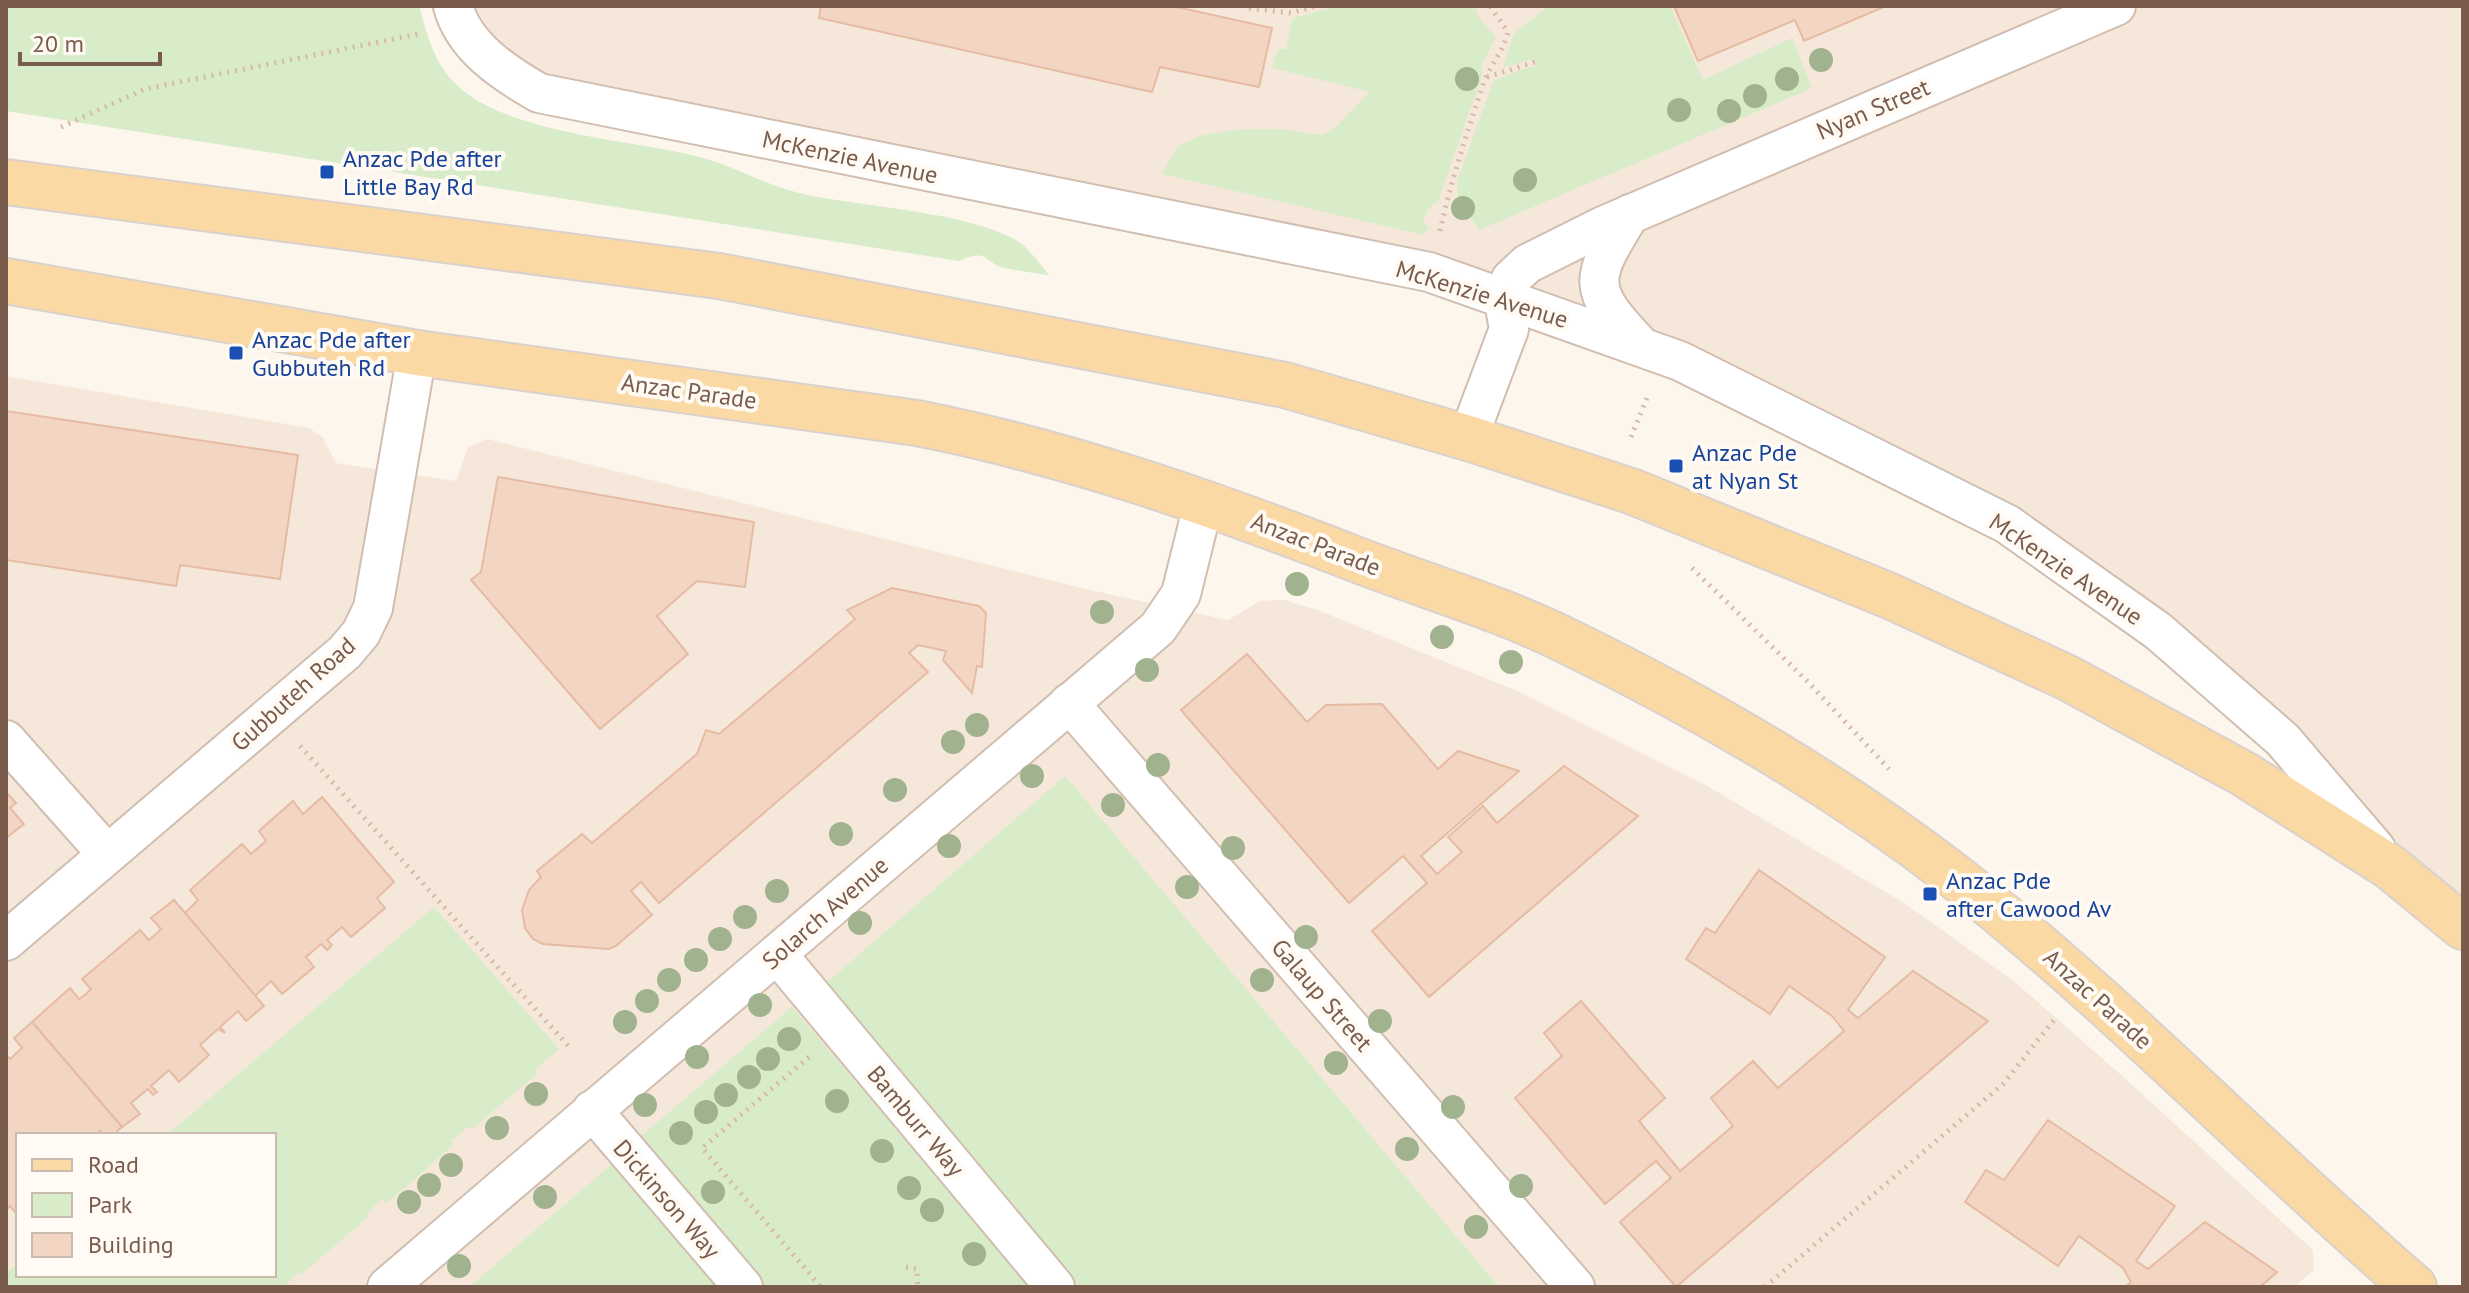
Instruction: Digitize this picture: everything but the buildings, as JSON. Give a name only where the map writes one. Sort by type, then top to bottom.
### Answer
[{"type":"main road","points":[[6,182],[719,276],[1285,385],[1468,438],[1631,491],[1890,596],[2054,672],[2244,774],[2390,867],[2463,927]]},
{"type":"main road","name":"Anzac Parade","points":[[6,281],[417,353],[917,423],[992,437],[1098,466],[1204,501],[1566,640],[1763,746],[1906,841],[2013,923],[2401,1283]]},
{"type":"street","name":"Nyan Street","points":[[1503,296],[1511,279],[1527,264],[1630,214],[2116,6]]},
{"type":"street","name":"McKenzie Avenue","points":[[456,16],[503,72],[539,93],[1429,272],[1680,361],[2007,524],[2158,631],[2283,740],[2390,867]]},
{"type":"street","points":[[1630,214],[1605,255],[1598,282],[1608,312],[1643,348]]},
{"type":"street","points":[[1468,438],[1509,329],[1503,296]]},
{"type":"street","name":"Gubbuteh Road","points":[[6,941],[353,643],[373,608],[417,353]]},
{"type":"street","name":"Solarch Avenue","points":[[387,1287],[1171,614],[1185,583],[1204,501]]},
{"type":"street","name":"Galaup Street","points":[[1069,703],[1575,1287]]},
{"type":"street","points":[[6,740],[107,854]]},
{"type":"street","name":"Bamburr Way","points":[[777,954],[1055,1287]]},
{"type":"street","name":"Dickinson Way","points":[[592,1110],[743,1287]]},
{"type":"path","points":[[1249,8],[1291,13],[1316,6]]},
{"type":"path","points":[[1439,236],[1445,201],[1486,77],[1504,49],[1508,32],[1490,6]]},
{"type":"path","points":[[61,127],[145,89],[456,16]]},
{"type":"path","points":[[1486,77],[1535,62]]},
{"type":"path","points":[[1691,566],[1808,682],[1891,772]]},
{"type":"path","points":[[272,715],[571,1049]]},
{"type":"path","points":[[1765,1287],[2003,1084],[2060,1012]]},
{"type":"path","points":[[821,1287],[702,1148],[841,1031]]},
{"type":"path","points":[[906,1267],[917,1269],[918,1287]]},
{"type":"shaded area","points":[[453,6],[2463,6],[2463,927],[2283,740],[2007,524],[1503,296],[539,93]]},
{"type":"shaded area","points":[[6,376],[309,428],[323,438],[336,463],[456,481],[468,447],[487,439],[1090,590],[1228,620],[1260,601],[1285,600],[1320,611],[1520,692],[1704,784],[1904,903],[2015,982],[2313,1250],[2314,1270],[2294,1287],[6,1287]]},
{"type":"green space","points":[[6,6],[419,6],[433,49],[446,73],[467,93],[494,109],[563,131],[700,157],[794,192],[970,223],[1016,240],[1030,251],[1049,275],[1005,268],[976,255],[959,261],[6,111]]},
{"type":"green space","points":[[1339,6],[1475,6],[1479,18],[1496,37],[1482,64],[1482,76],[1438,201],[1428,209],[1423,222],[1429,228],[1424,235],[1162,174],[1178,146],[1199,136],[1242,129],[1280,129],[1322,135],[1338,125],[1370,92],[1272,68],[1278,49],[1286,49],[1293,18]]},
{"type":"green space","points":[[1549,6],[1670,6],[1703,80],[1792,38],[1812,88],[1479,230],[1458,198],[1457,181],[1494,80],[1536,65],[1533,59],[1503,68],[1514,33]]},
{"type":"green space","points":[[1065,776],[1499,1287],[1080,1287],[824,985]]},
{"type":"green space","points":[[434,907],[559,1049],[535,1070],[537,1074],[472,1129],[469,1126],[451,1141],[454,1145],[386,1204],[383,1199],[367,1213],[369,1216],[301,1275],[298,1272],[284,1287],[6,1287],[6,1273],[16,1265],[16,1277],[276,1277],[276,1133],[169,1133]]},
{"type":"green space","points":[[792,1007],[1031,1287],[763,1287],[638,1139]]},
{"type":"green space","points":[[612,1164],[716,1287],[469,1287]]},
{"type":"place","name":"Anzac Pde after Little Bay Rd","points":[[327,172]]},
{"type":"place","name":"Anzac Pde after Gubbuteh Rd","points":[[236,353]]},
{"type":"place","name":"Anzac Pde at Nyan St","points":[[1676,466]]},
{"type":"place","name":"Anzac Pde after Cawood Av","points":[[1930,894]]}]
